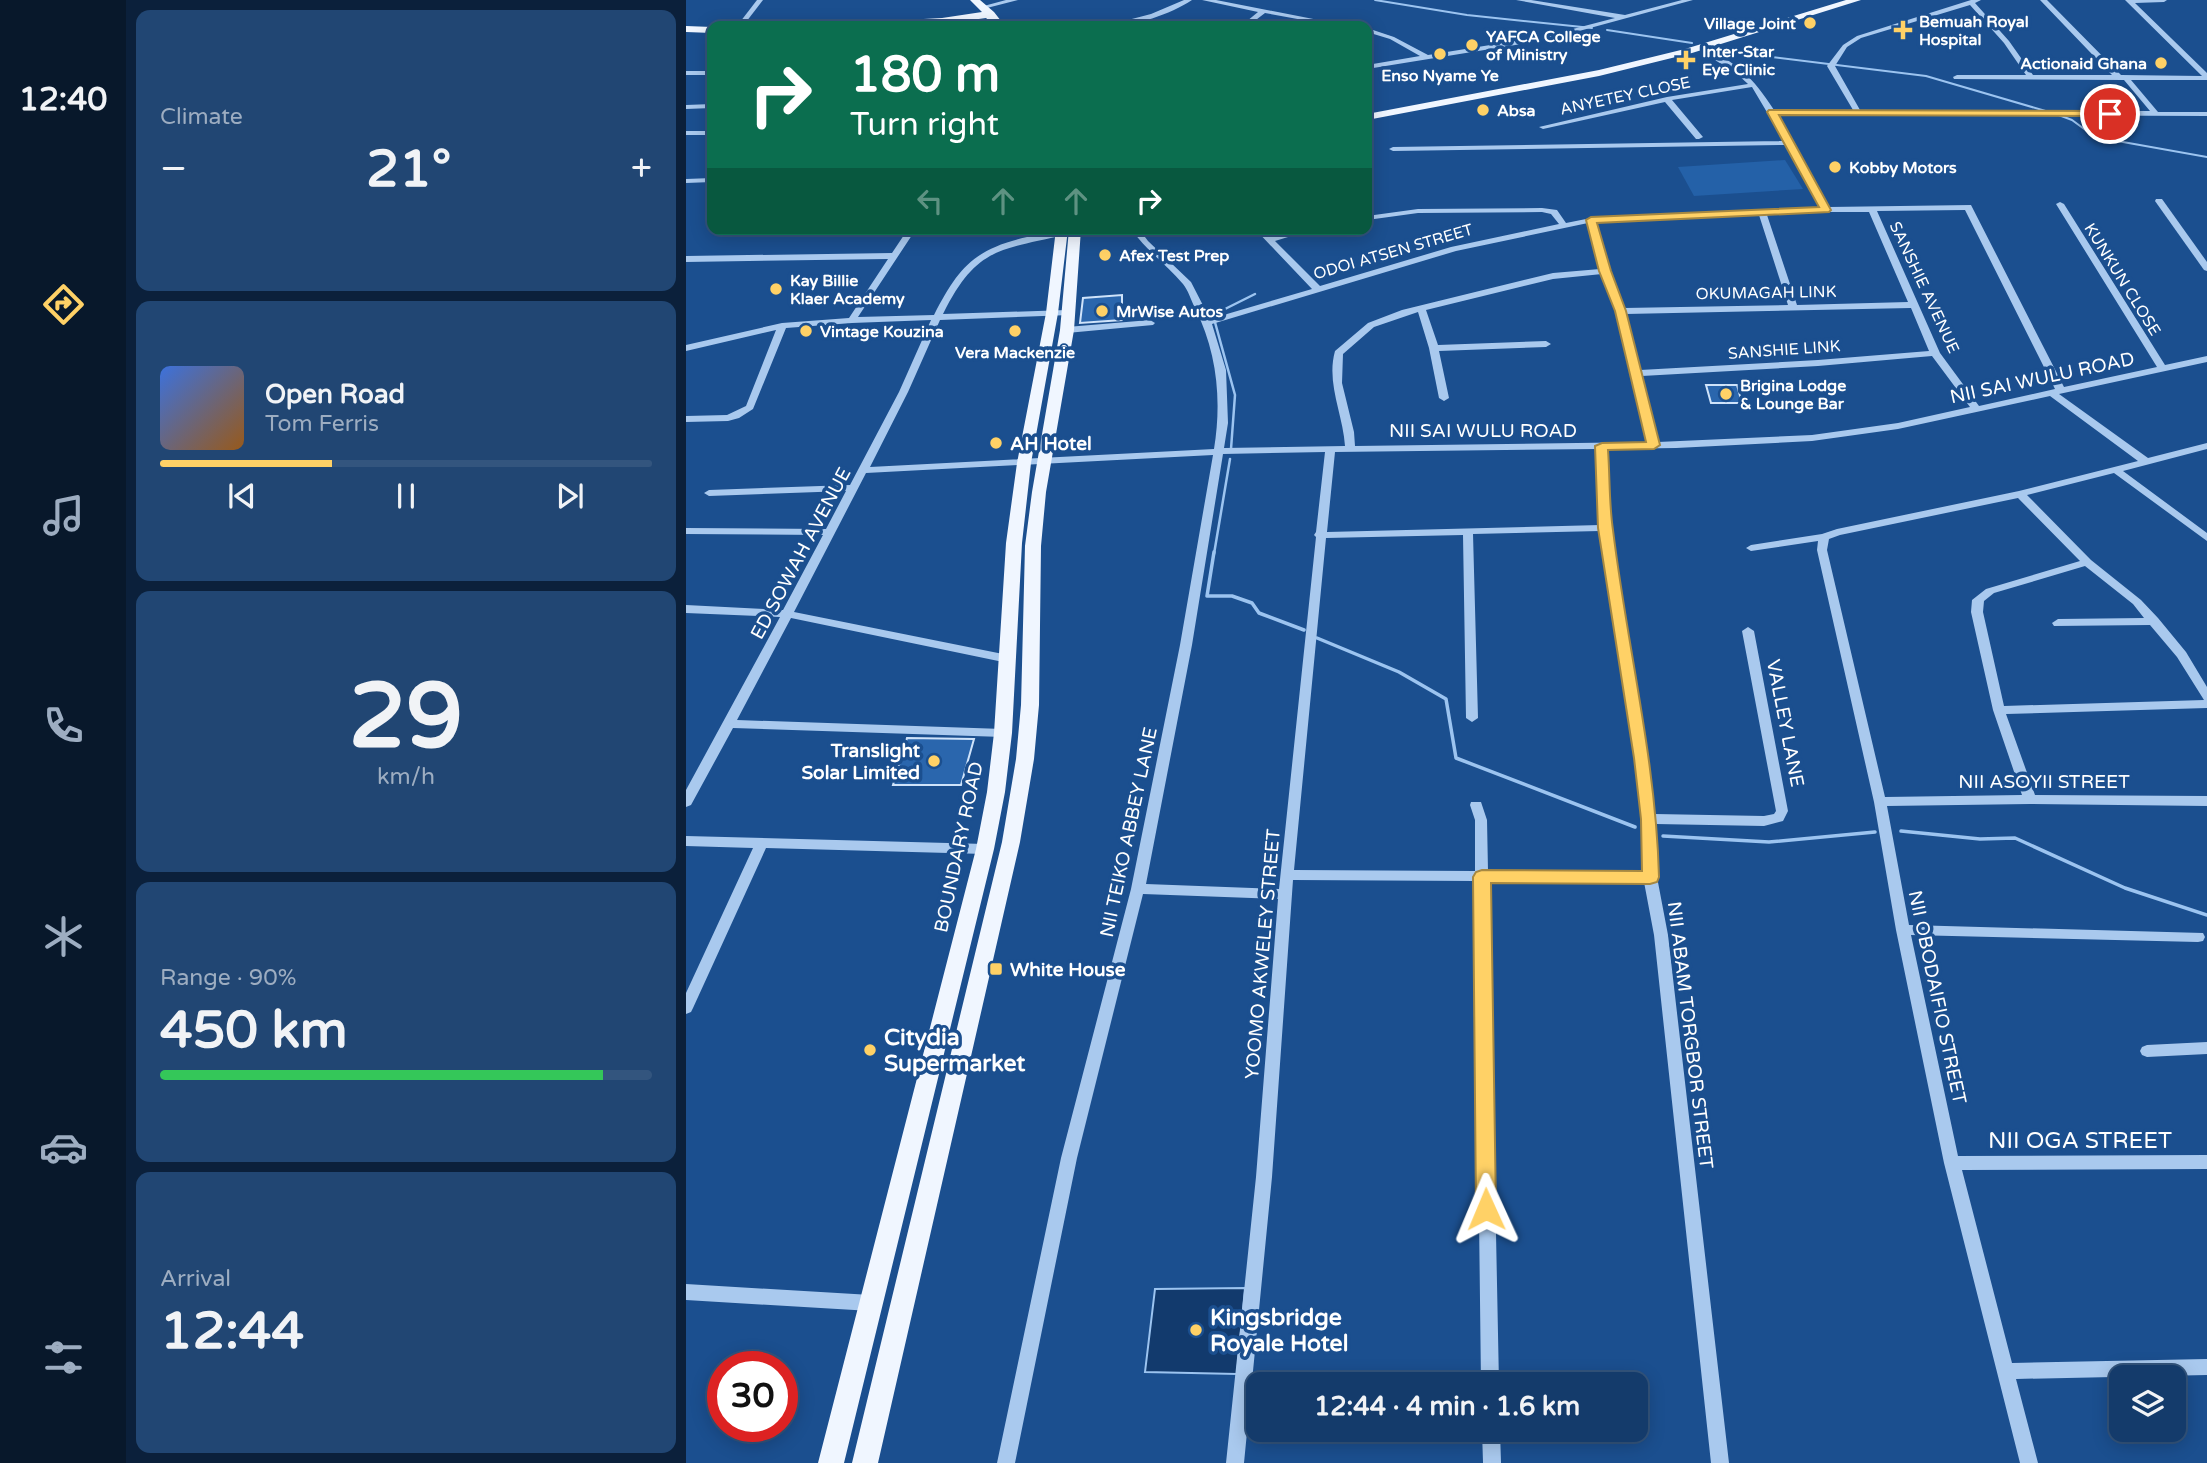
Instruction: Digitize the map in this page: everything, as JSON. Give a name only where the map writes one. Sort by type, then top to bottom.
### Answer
[{"type":"main road","points":[[966,0],[982,9]]},
{"type":"main road","points":[[1372,115],[1536,86],[1699,47],[1856,0]]},
{"type":"main road","points":[[908,21],[982,9]]},
{"type":"main road","points":[[686,29],[707,30]]},
{"type":"main road","name":"BOUNDARY ROAD","points":[[831,1463],[985,849],[996,792],[1003,733],[1014,543],[1024,463],[1060,313],[1066,235]]},
{"type":"main road","name":"BOUNDARY ROAD","points":[[865,1463],[1008,855],[1020,792],[1030,705],[1033,546],[1067,330],[1060,313]]},
{"type":"street","points":[[744,21],[760,0]]},
{"type":"street","points":[[982,9],[1016,0]]},
{"type":"street","points":[[1130,21],[1153,16],[1189,0]]},
{"type":"street","points":[[1205,0],[1316,21]]},
{"type":"street","points":[[1519,0],[1628,18]]},
{"type":"street","points":[[1372,66],[1546,38],[1690,0]]},
{"type":"street","points":[[2043,0],[2156,114]]},
{"type":"street","points":[[2128,1],[2164,0]]},
{"type":"street","points":[[1857,111],[1832,64],[1845,46],[1860,37],[1974,1],[2031,76]]},
{"type":"street","points":[[2128,1],[2207,77]]},
{"type":"street","points":[[1250,21],[1262,12]]},
{"type":"street","points":[[1372,32],[1392,38],[1427,57]]},
{"type":"street","points":[[1699,47],[1739,71],[1754,85],[1772,112],[1826,210]]},
{"type":"street","points":[[686,73],[707,73]]},
{"type":"street","points":[[1957,77],[2207,77]]},
{"type":"street","name":"ANYETEY CLOSE","points":[[1543,127],[1667,99],[1754,85]]},
{"type":"street","points":[[1667,99],[1699,137]]},
{"type":"street","points":[[686,107],[707,106]]},
{"type":"street","points":[[1772,112],[2207,114]]},
{"type":"street","points":[[686,133],[707,133]]},
{"type":"street","points":[[1393,149],[1787,143]]},
{"type":"street","points":[[686,181],[707,180]]},
{"type":"street","points":[[2159,201],[2207,268]]},
{"type":"street","name":"KUNKUN CLOSE","points":[[2060,204],[2163,369]]},
{"type":"street","points":[[1968,207],[2057,392],[2145,461]]},
{"type":"street","name":"ODOI ATSEN STREET","points":[[1209,322],[1454,249],[1563,224],[1591,220],[1826,210],[1968,207]]},
{"type":"street","name":"SANSHIE AVENUE","points":[[1872,209],[1935,353],[1978,410]]},
{"type":"street","points":[[1372,217],[1418,211],[1542,210],[1553,212],[1563,224]]},
{"type":"street","points":[[1762,213],[1793,307]]},
{"type":"street","points":[[1591,220],[1605,271],[1620,311],[1654,445]]},
{"type":"street","points":[[852,320],[908,235]]},
{"type":"street","points":[[939,317],[965,271],[979,258],[1046,235]]},
{"type":"street","name":"NII TEIKO ABBEY LANE","points":[[1006,1463],[1069,1158],[1138,889],[1186,645],[1223,423],[1221,370],[1209,322],[1188,284],[1139,235]]},
{"type":"street","points":[[1265,235],[1317,289]]},
{"type":"street","points":[[1270,240],[1288,235]]},
{"type":"street","points":[[686,259],[896,256]]},
{"type":"street","points":[[1350,448],[1349,432],[1337,383],[1338,353],[1371,325],[1421,308],[1553,276],[1605,271]]},
{"type":"street","name":"OKUMAGAH LINK","points":[[1620,311],[1913,305]]},
{"type":"street","points":[[1421,308],[1434,348],[1444,398]]},
{"type":"street","points":[[686,348],[782,326],[852,320],[1060,313]]},
{"type":"street","name":"ED SOWAH AVENUE","points":[[686,802],[730,724],[911,379],[939,317]]},
{"type":"street","points":[[1067,330],[1150,323]]},
{"type":"street","points":[[686,419],[724,419],[741,415],[750,407],[782,326]]},
{"type":"street","points":[[1434,348],[1546,344]]},
{"type":"street","name":"SANSHIE LINK","points":[[1636,373],[1818,363],[1935,353]]},
{"type":"street","name":"NII SAI WULU ROAD","points":[[863,470],[1217,452],[1330,448],[1654,445],[1854,434],[1978,410],[2207,359]]},
{"type":"street","name":"NII ABAM TORGBOR STREET","points":[[1602,446],[1605,528],[1642,758],[1649,819],[1650,877],[1661,935],[1720,1463]]},
{"type":"street","points":[[1751,548],[1824,537],[1837,531],[2020,494],[2207,446]]},
{"type":"street","name":"YOOMO AKWELEY STREET","points":[[1236,1463],[1264,1177],[1284,894],[1330,448]]},
{"type":"street","points":[[2116,470],[2207,538]]},
{"type":"street","points":[[709,493],[853,488]]},
{"type":"street","points":[[2020,494],[2087,562],[2137,602],[2182,655],[2207,697]]},
{"type":"street","points":[[1320,535],[1605,528]]},
{"type":"street","points":[[1468,530],[1472,718]]},
{"type":"street","points":[[686,531],[830,532]]},
{"type":"street","name":"NII OBODAIFIO STREET","points":[[1824,537],[1822,550],[1880,802],[1903,930],[1952,1163],[2029,1463]]},
{"type":"street","points":[[2030,799],[1999,710],[1977,612],[1978,600],[1990,592],[2087,562]]},
{"type":"street","points":[[686,609],[787,614],[1008,659]]},
{"type":"street","points":[[2058,623],[2154,621]]},
{"type":"street","name":"VALLEY LANE","points":[[1649,819],[1764,821],[1778,818],[1782,811],[1748,631]]},
{"type":"street","points":[[1999,710],[2207,704]]},
{"type":"street","points":[[730,724],[1003,733]]},
{"type":"street","name":"NII ASOYII STREET","points":[[1880,802],[2030,799],[2207,801]]},
{"type":"street","points":[[1476,805],[1481,820],[1490,1372]]},
{"type":"street","points":[[686,841],[985,849]]},
{"type":"street","points":[[686,1008],[762,843]]},
{"type":"street","points":[[1288,875],[1650,877]]},
{"type":"street","points":[[1138,889],[1284,894]]},
{"type":"street","points":[[1903,930],[2198,937]]},
{"type":"street","points":[[2147,1051],[2207,1048]]},
{"type":"street","name":"NII OGA STREET","points":[[1952,1163],[2207,1162]]},
{"type":"street","points":[[686,1293],[871,1303]]},
{"type":"street","points":[[2004,1371],[2207,1367]]},
{"type":"street","points":[[1491,1442],[1492,1463]]},
{"type":"shaded area","points":[[1785,160],[1803,189],[1694,196],[1678,167]]},
{"type":"shaded area","name":"Kingsbridge Royale Hotel","points":[[1245,1288],[1237,1374],[1145,1372],[1155,1289]]},
{"type":"building","name":"MrWise Autos","points":[[1122,295],[1122,320],[1080,323],[1083,298]]},
{"type":"building","name":"Brigina Lodge & Lounge Bar","points":[[1706,385],[1737,385],[1742,403],[1711,403]]},
{"type":"building","name":"Translight Solar Limited","points":[[907,738],[974,739],[961,785],[893,785]]},
{"type":"waterway","points":[[1375,0],[1467,15],[1592,28]]},
{"type":"waterway","points":[[1607,30],[1692,43]]},
{"type":"waterway","points":[[1716,50],[1926,76],[2049,112]]},
{"type":"waterway","points":[[2056,114],[2072,120],[2095,137],[2207,157]]},
{"type":"waterway","points":[[1231,449],[1235,395],[1213,315],[1255,294]]},
{"type":"waterway","points":[[1214,554],[1230,459]]},
{"type":"waterway","points":[[1214,552],[1207,596],[1232,596],[1252,603],[1259,613],[1304,630]]},
{"type":"waterway","points":[[1317,638],[1399,672],[1446,699],[1456,758],[1635,827]]},
{"type":"waterway","points":[[1901,831],[1980,839],[2015,838],[2125,888],[2207,915]]},
{"type":"waterway","points":[[1663,836],[1769,842],[1875,832]]},
{"type":"place","name":"Village Joint","points":[[1810,23]]},
{"type":"place","name":"Bemuah Royal Hospital","points":[[1903,30]]},
{"type":"place","name":"YAFCA College of Ministry","points":[[1472,45]]},
{"type":"place","name":"Enso Nyame Ye","points":[[1440,54]]},
{"type":"place","name":"Inter-Star Eye Clinic","points":[[1686,60]]},
{"type":"place","name":"Actionaid Ghana","points":[[2161,63]]},
{"type":"place","name":"Absa","points":[[1483,110]]},
{"type":"place","name":"Kobby Motors","points":[[1835,167]]},
{"type":"place","name":"Afex Test Prep","points":[[1105,255]]},
{"type":"place","name":"Kay Billie Klaer Academy","points":[[776,289]]},
{"type":"place","name":"MrWise Autos","points":[[1102,311]]},
{"type":"place","name":"Vintage Kouzina","points":[[806,331]]},
{"type":"place","name":"Vera Mackenzie","points":[[1015,331]]},
{"type":"place","name":"Brigina Lodge & Lounge Bar","points":[[1726,394]]},
{"type":"place","name":"AH Hotel","points":[[996,443]]},
{"type":"place","name":"Translight Solar Limited","points":[[934,761]]},
{"type":"place","name":"White House","points":[[996,969]]},
{"type":"place","name":"Citydia Supermarket","points":[[870,1050]]},
{"type":"place","name":"Kingsbridge Royale Hotel","points":[[1196,1330]]},
{"type":"route","points":[[1486,1209],[1482,877],[1650,877],[1649,819],[1642,758],[1605,528],[1602,446],[1654,445],[1620,311],[1605,271],[1591,220],[1826,210],[1772,112],[2110,114]]}]
